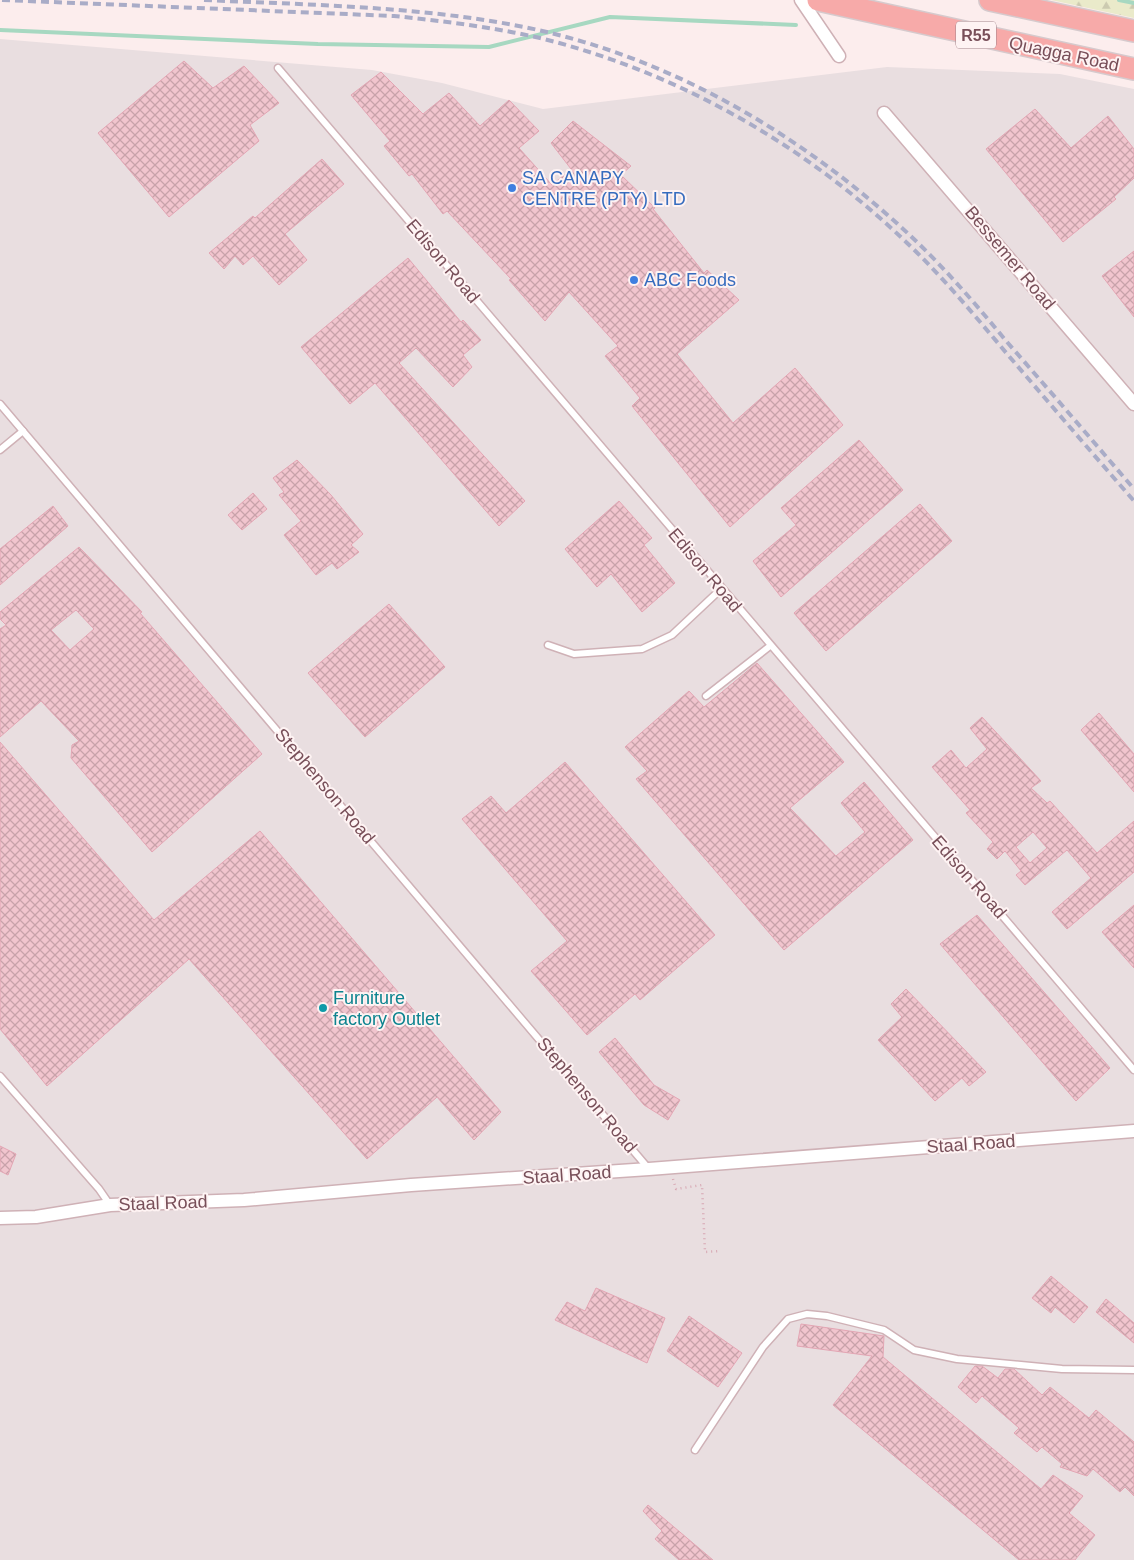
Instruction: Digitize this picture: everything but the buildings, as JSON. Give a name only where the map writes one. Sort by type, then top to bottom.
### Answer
[{"type":"main road","name":"Quagga Road","points":[[818,0],[1134,69]]},
{"type":"main road","name":"R55","points":[[990,0],[1134,31]]},
{"type":"street","points":[[801,0],[840,56]]},
{"type":"street","points":[[818,0],[820,26]]},
{"type":"street","name":"Bessemer Road","points":[[884,113],[1134,404]]},
{"type":"street","name":"Staal Road","points":[[0,1218],[36,1217],[110,1205],[244,1200],[411,1185],[1134,1132]]},
{"type":"lane","name":"Edison Road","points":[[278,68],[721,589],[1134,1070]]},
{"type":"lane","name":"Stephenson Road","points":[[0,404],[649,1169]]},
{"type":"lane","points":[[0,450],[23,431]]},
{"type":"lane","points":[[548,645],[574,654],[642,649],[672,635],[721,589]]},
{"type":"lane","points":[[706,696],[770,646]]},
{"type":"lane","points":[[0,1076],[99,1189],[110,1205]]},
{"type":"lane","points":[[695,1450],[762,1347],[788,1319],[807,1314],[827,1316],[884,1330],[914,1350],[957,1359],[1062,1369],[1134,1370]]},
{"type":"path","points":[[676,1189],[702,1185],[705,1252],[721,1251]]},
{"type":"shaded area","points":[[0,39],[372,70],[442,83],[543,109],[887,67],[1060,74],[1134,89],[1134,1560],[0,1560]]},
{"type":"green space","points":[[1051,0],[1134,0],[1134,18]]},
{"type":"waterway","points":[[1119,0],[1134,3]]},
{"type":"waterway","points":[[0,30],[318,44],[489,47],[610,17],[796,25]]},
{"type":"railway","points":[[2,0],[394,16],[449,22],[540,38],[641,70],[736,116],[781,143],[867,206],[933,269],[1134,501]]},
{"type":"railway","points":[[204,0],[324,5],[404,11],[484,20],[524,27],[579,41],[633,59],[686,81],[736,107],[785,137],[832,170],[876,205],[918,243],[964,291],[1134,489]]},
{"type":"place","name":"SA CANAPY CENTRE (PTY) LTD","points":[[512,188]]},
{"type":"place","name":"ABC Foods","points":[[634,280]]},
{"type":"place","name":"Furniture factory Outlet","points":[[323,1008]]}]
